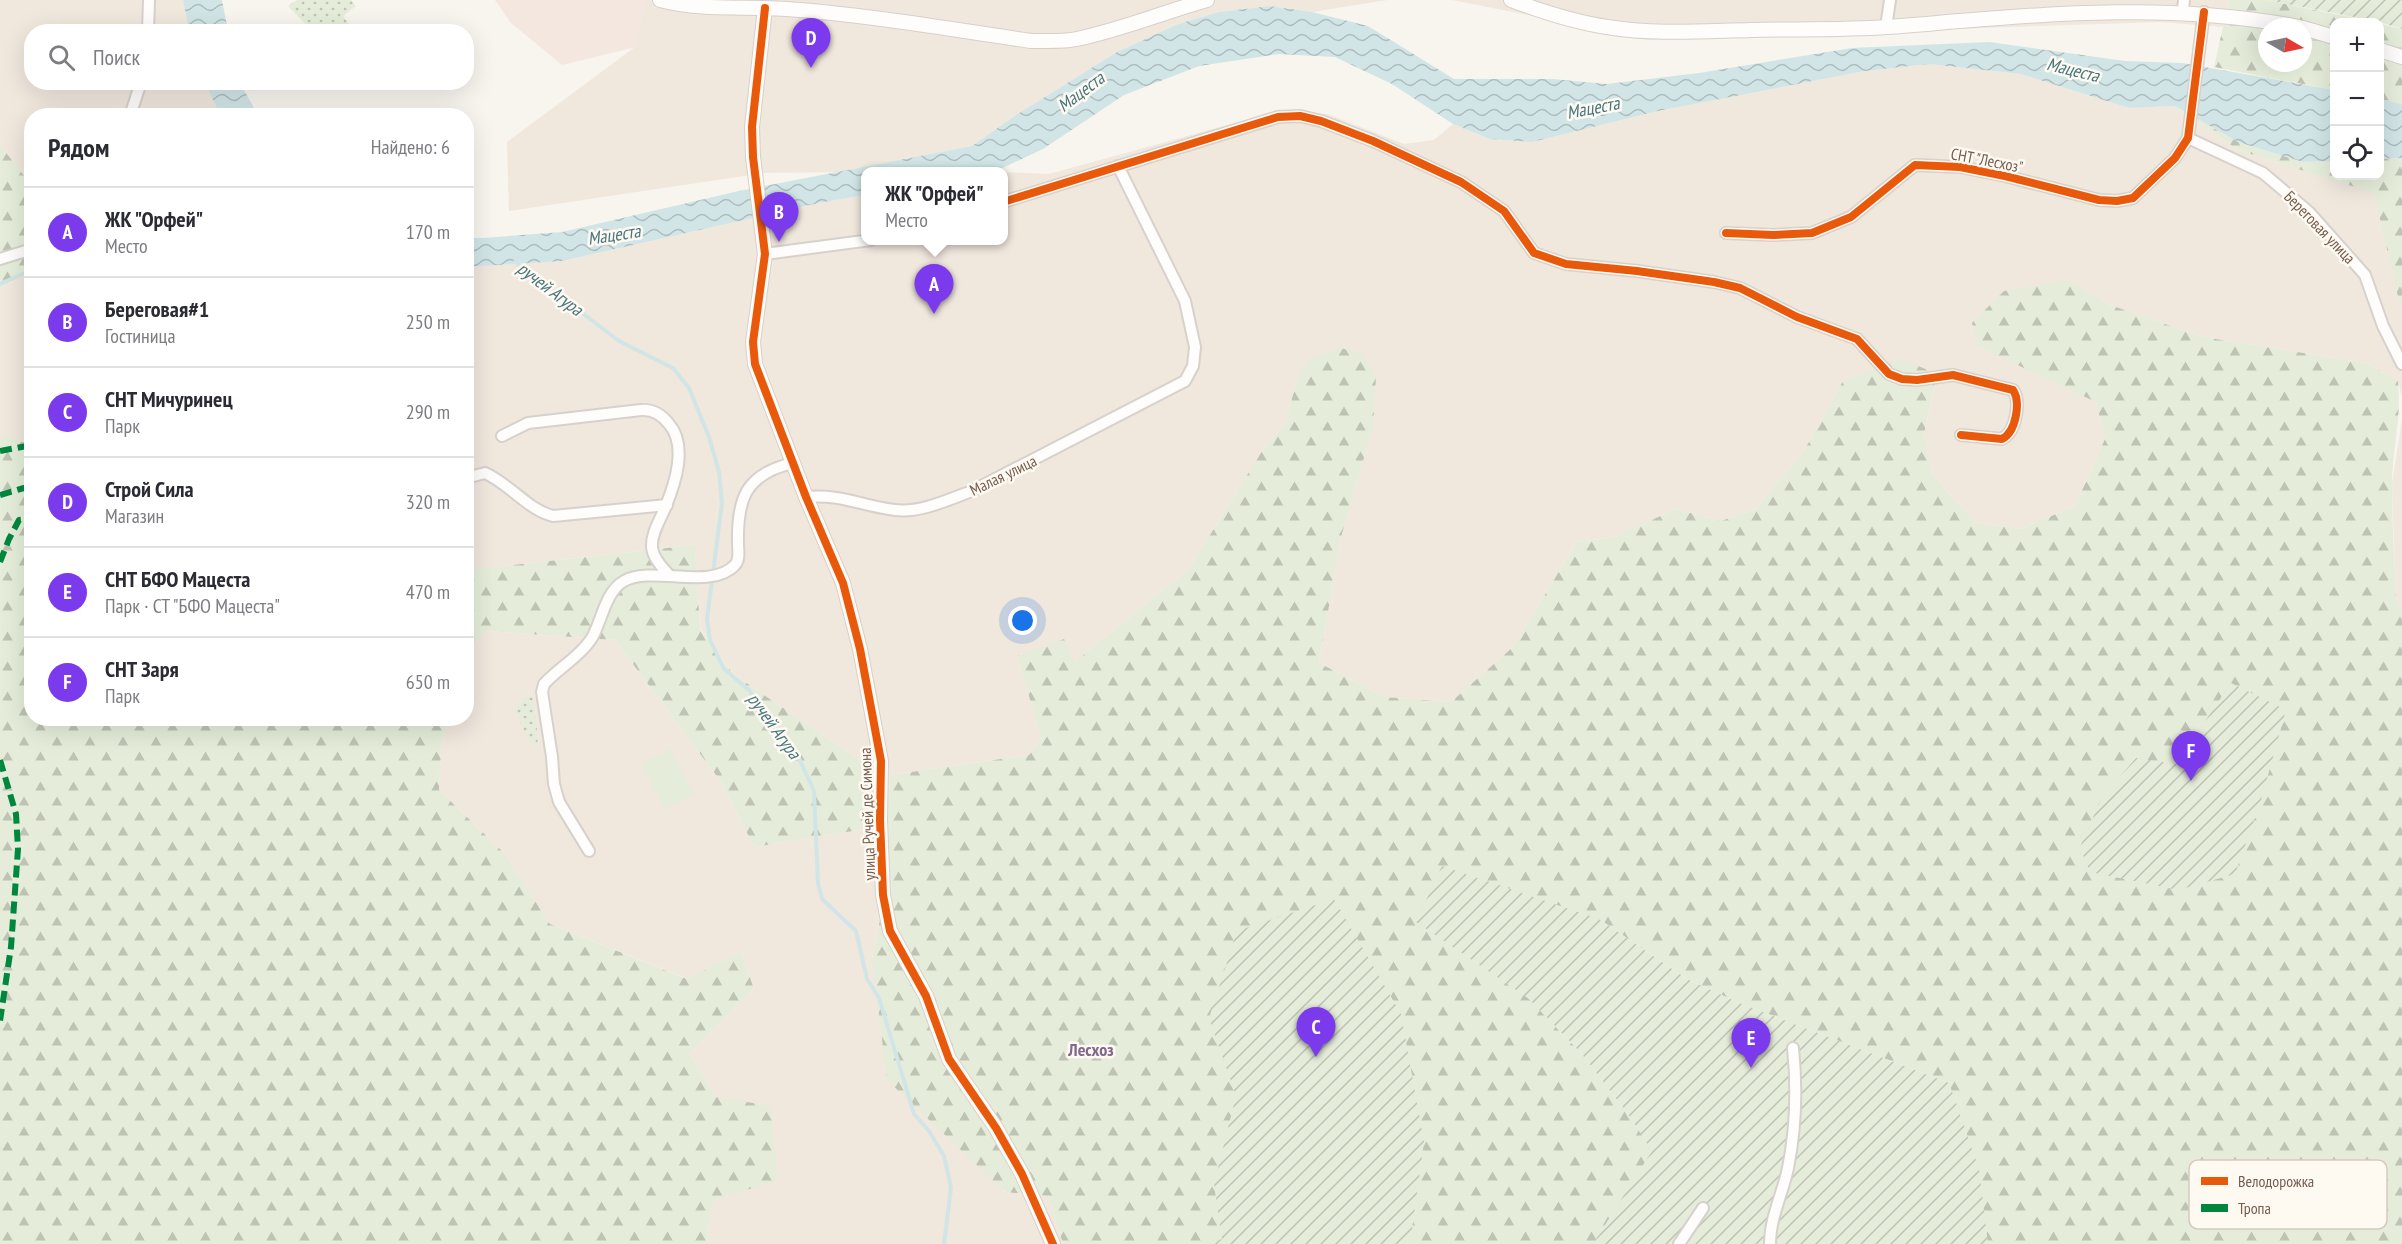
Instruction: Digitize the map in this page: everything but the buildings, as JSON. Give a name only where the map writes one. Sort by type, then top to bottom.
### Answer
[{"type":"main road","points":[[660,0],[698,7],[765,8],[788,5],[1031,41],[1076,40],[1207,0]]},
{"type":"main road","points":[[1512,0],[1574,21],[1609,28],[1648,31],[1886,27],[2071,9],[2183,5],[2204,12],[2258,21]]},
{"type":"main road","name":"улица Ручей де Симона","points":[[765,8],[753,109],[753,157],[765,255],[753,354],[806,497],[843,583],[872,701],[881,761],[880,820],[883,895],[891,931],[926,996],[949,1059],[1001,1137],[1022,1174],[1053,1244]]},
{"type":"main road","points":[[2312,31],[2330,36]]},
{"type":"main road","points":[[2384,52],[2402,57]]},
{"type":"street","points":[[148,24],[149,0]]},
{"type":"street","points":[[1886,27],[1890,0]]},
{"type":"street","name":"СНТ \"Лесхоз\"","points":[[1726,233],[1773,235],[1812,233],[1851,217],[1915,165],[1960,167],[2099,200],[2117,201],[2133,198],[2175,158],[2188,138],[2204,12]]},
{"type":"street","points":[[133,108],[138,90]]},
{"type":"street","points":[[1008,200],[1278,117],[1300,116],[1373,141],[1461,182],[1504,211],[1534,253],[1566,264],[1637,271],[1740,288],[1797,317],[1834,333],[1857,339],[1889,374],[1902,379],[1917,380],[1953,375],[2013,390],[2018,397],[2018,404],[2011,432],[2007,437],[2002,439],[1961,435]]},
{"type":"street","name":"Береговая улица","points":[[2188,138],[2263,173],[2304,207],[2365,275],[2383,326],[2402,364]]},
{"type":"street","name":"Малая улица","points":[[806,497],[825,495],[894,510],[920,509],[982,486],[1185,381],[1193,366],[1195,346],[1185,301],[1118,166]]},
{"type":"street","points":[[765,255],[861,241]]},
{"type":"street","points":[[0,259],[24,252]]},
{"type":"street","points":[[502,436],[528,423],[640,410],[654,412],[664,418],[672,427],[677,443],[678,461],[667,505],[655,531],[652,545],[656,558],[669,575]]},
{"type":"street","points":[[589,851],[559,802],[554,784],[551,746],[542,692],[544,684],[592,638],[614,588],[632,578],[669,575],[701,577],[722,573],[737,563],[739,513],[747,490],[762,474],[793,463]]},
{"type":"street","points":[[474,476],[486,473],[498,478],[546,514],[561,516],[667,505]]},
{"type":"street","points":[[1770,1244],[1772,1220],[1788,1168],[1792,1139],[1795,1102],[1793,1047]]},
{"type":"street","points":[[1679,1244],[1703,1208]]},
{"type":"shaded area","points":[[0,0],[183,0],[188,24],[24,24],[24,90],[208,90],[217,108],[24,108],[24,177],[0,145]]},
{"type":"shaded area","points":[[495,0],[646,0],[636,47],[562,65],[511,23]]},
{"type":"shaded area","points":[[640,0],[1387,0],[1312,12],[1270,6],[1219,12],[1178,24],[1117,52],[1016,115],[972,146],[838,172],[764,173],[509,211],[507,142],[635,47],[645,6]]},
{"type":"shaded area","points":[[1452,0],[2229,0],[2223,27],[2161,22],[1680,38],[1605,30]]},
{"type":"shaded area","points":[[1929,64],[2021,74],[2129,108],[2175,106],[2238,150],[2375,193],[2402,314],[2402,397],[2398,381],[2366,363],[2203,337],[2110,305],[2068,280],[1977,346],[2096,401],[2105,439],[2075,506],[2021,529],[1975,522],[1932,474],[1924,434],[1937,375],[1843,381],[1805,449],[1756,509],[1721,521],[1675,509],[1616,537],[1577,542],[1513,647],[1451,702],[1385,697],[1319,663],[1341,537],[1373,427],[1299,373],[1285,424],[1262,451],[1189,569],[1075,662],[1017,656],[1042,740],[1029,755],[890,775],[881,915],[872,958],[1004,1192],[1048,1196],[1063,1244],[708,1244],[707,1230],[713,1199],[716,1097],[689,1054],[754,989],[741,952],[688,979],[550,924],[505,854],[439,790],[441,751],[446,726],[474,726],[474,643],[485,631],[615,640],[722,783],[754,847],[871,828],[873,769],[733,674],[700,628],[695,545],[474,569],[474,267],[562,261],[819,203],[861,196],[861,245],[1008,245],[1008,172],[1049,174],[1278,111],[1327,114],[1404,144],[1434,140],[1453,124],[1490,139],[1532,142],[1658,111],[1865,71]]},
{"type":"shaded area","points":[[24,276],[24,443],[0,434],[0,288]]},
{"type":"shaded area","points":[[2402,419],[2402,610],[2396,603],[2392,484]]},
{"type":"green space","points":[[297,0],[351,0],[356,6],[343,16],[349,24],[305,24],[288,6]]},
{"type":"green space","points":[[2229,0],[2266,0],[2354,18],[2330,18],[2330,89],[2214,67]]},
{"type":"green space","points":[[2266,0],[2402,0],[2402,29],[2384,23],[2384,18],[2359,18]]},
{"type":"green space","points":[[2384,25],[2402,29],[2402,104],[2384,100]]},
{"type":"green space","points":[[2175,106],[2238,142],[2303,162],[2330,161],[2330,179],[2238,150]]},
{"type":"green space","points":[[0,145],[24,176],[24,276],[0,288]]},
{"type":"green space","points":[[2402,158],[2402,314],[2374,193],[2333,180],[2384,180],[2384,159]]},
{"type":"green space","points":[[2068,280],[2110,305],[2203,337],[2366,363],[2398,381],[2399,408],[2392,486],[2392,515],[2396,603],[2402,610],[2402,1244],[1988,1244],[1949,1083],[1737,1002],[1687,979],[1599,919],[1417,922],[1528,998],[1581,1053],[1653,1151],[1593,1244],[1063,1244],[1048,1196],[1005,1192],[887,1080],[872,958],[881,915],[890,775],[1029,755],[1042,740],[1017,656],[1064,639],[1075,662],[1189,569],[1262,451],[1285,424],[1299,373],[1312,358],[1340,348],[1361,353],[1376,377],[1373,427],[1341,537],[1319,663],[1385,697],[1451,702],[1513,647],[1577,542],[1616,537],[1675,509],[1721,521],[1756,509],[1805,449],[1843,381],[1902,359],[1937,374],[1924,434],[1932,474],[1975,522],[2021,529],[2075,506],[2105,439],[2096,402],[1977,346],[1972,323],[2004,291]]},
{"type":"green space","points":[[0,434],[24,443],[24,726],[446,726],[441,751],[439,790],[505,854],[550,924],[687,979],[741,952],[754,989],[689,1054],[716,1097],[771,1106],[777,1181],[713,1200],[707,1230],[708,1244],[0,1244]]},
{"type":"green space","points":[[695,545],[700,629],[733,674],[873,769],[871,828],[754,847],[722,783],[615,640],[486,631],[474,644],[474,569]]},
{"type":"green space","points":[[2231,683],[2286,710],[2260,804],[2235,874],[2178,890],[2090,872],[2080,847],[2102,797],[2136,758],[2176,764]]},
{"type":"green space","points":[[530,695],[533,697],[538,738],[537,744],[532,746],[514,710],[518,703]]},
{"type":"green space","points":[[670,749],[694,794],[665,809],[641,764]]},
{"type":"green space","points":[[1442,866],[1599,919],[1687,979],[1737,1002],[1949,1083],[1979,1169],[1988,1244],[1593,1244],[1652,1151],[1628,1114],[1581,1053],[1528,998],[1416,922]]},
{"type":"green space","points":[[1334,899],[1401,1014],[1424,1142],[1410,1244],[1207,1244],[1222,1239],[1214,1184],[1236,1096],[1209,1018],[1237,931]]},
{"type":"water","points":[[183,0],[222,0],[227,24],[188,24]]},
{"type":"water","name":"Мацеста","points":[[1270,6],[1312,12],[1368,26],[1454,79],[1552,79],[1607,84],[1699,73],[1852,48],[1989,42],[2125,61],[2182,63],[2330,89],[2330,161],[2303,162],[2238,142],[2175,106],[2129,108],[2021,74],[1929,64],[1865,71],[1658,111],[1532,142],[1490,139],[1453,124],[1392,84],[1335,57],[1279,54],[1199,66],[1124,95],[1043,149],[1005,167],[863,167],[972,146],[1016,115],[1117,52],[1178,24],[1219,12]]},
{"type":"water","points":[[208,90],[244,90],[254,108],[217,108]]},
{"type":"water","points":[[2384,100],[2402,104],[2402,158],[2384,159]]},
{"type":"water","name":"Мацеста","points":[[861,167],[861,196],[819,203],[562,261],[474,267],[474,238],[562,232],[739,191]]},
{"type":"waterway","name":"ручей Агура","points":[[515,262],[619,341],[673,368],[689,388],[709,437],[719,472],[722,503],[707,619],[710,640],[724,669],[749,690],[772,726],[798,756],[814,791],[818,883],[822,899],[856,931],[867,979],[879,998],[914,1114],[929,1131],[944,1156],[951,1188],[944,1244]]},
{"type":"waterway","points":[[0,284],[24,274]]},
{"type":"marked path","points":[[0,451],[24,446]]},
{"type":"marked path","points":[[0,495],[24,488]]},
{"type":"marked path","points":[[0,562],[19,520],[24,520]]},
{"type":"marked path","points":[[0,760],[16,814],[18,849],[11,947],[0,1021]]},
{"type":"cycle path","points":[[765,8],[752,127],[753,157],[765,254],[753,342],[755,364],[806,497],[843,583],[860,649],[881,761],[880,820],[883,895],[890,931],[926,996],[949,1059],[996,1128],[1022,1174],[1053,1244]]},
{"type":"cycle path","points":[[1726,233],[1773,235],[1812,233],[1851,217],[1915,165],[1960,167],[2099,200],[2117,201],[2133,198],[2175,158],[2188,138],[2204,12]]},
{"type":"cycle path","points":[[1008,200],[1278,117],[1300,116],[1321,121],[1373,141],[1461,182],[1504,211],[1534,253],[1566,264],[1637,271],[1740,288],[1797,317],[1857,339],[1889,374],[1902,379],[1917,380],[1953,375],[2013,390],[2017,409],[2014,424],[2007,435],[2002,439],[1961,435]]},
{"type":"place","name":"Строй Сила","points":[[811,68]]},
{"type":"place","name":"Береговая#1","points":[[779,242]]},
{"type":"place","name":"ЖК \"Орфей\"","points":[[934,314]]},
{"type":"place","name":"СНТ Заря","points":[[2191,781]]},
{"type":"place","name":"СНТ Мичуринец","points":[[1316,1057]]},
{"type":"place","name":"СНТ БФО Мацеста","points":[[1751,1068]]},
{"type":"district","name":"Лесхоз","points":[[1091,1050]]}]
